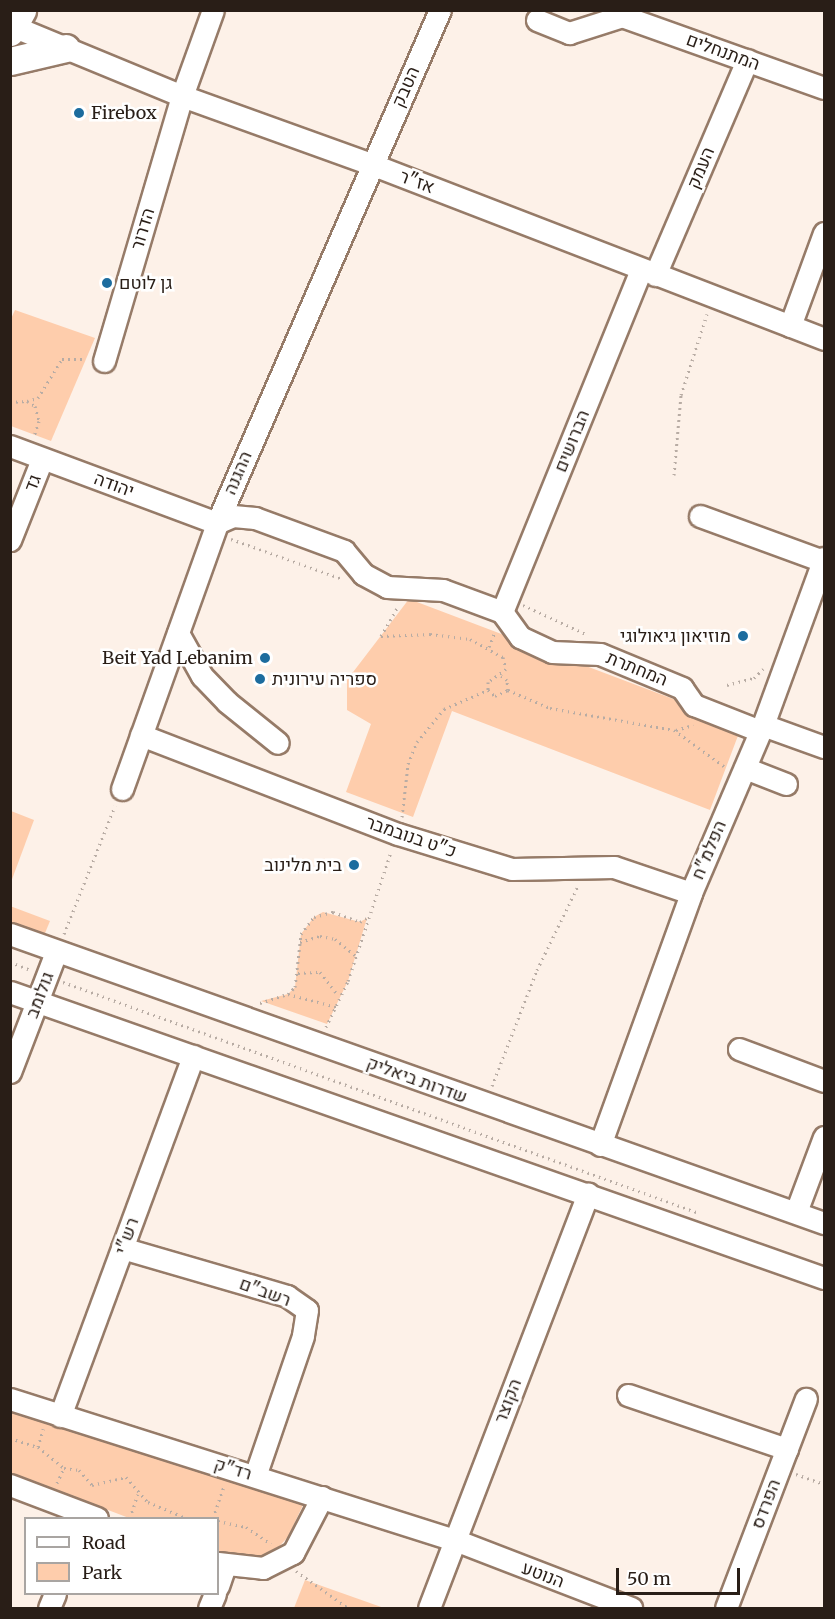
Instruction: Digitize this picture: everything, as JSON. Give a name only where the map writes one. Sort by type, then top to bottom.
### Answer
[{"type":"main road","points":[[10,61],[66,48]]},
{"type":"street","name":"הדרור","points":[[104,361],[182,96],[213,10]]},
{"type":"street","name":"הטבק","points":[[371,164],[440,10]]},
{"type":"street","name":"המתנחלים","points":[[537,20],[569,33],[622,16],[825,88]]},
{"type":"street","name":"אז\"ר","points":[[14,24],[182,96],[371,164],[825,339]]},
{"type":"street","name":"העמק","points":[[648,272],[747,60]]},
{"type":"street","name":"ההגנה","points":[[122,789],[215,528],[371,164]]},
{"type":"street","points":[[790,326],[825,233]]},
{"type":"street","name":"הברושים","points":[[505,605],[648,272]]},
{"type":"street","name":"יהודה","points":[[27,452],[215,528]]},
{"type":"street","name":"גד","points":[[10,540],[27,452]]},
{"type":"street","points":[[215,528],[233,516],[255,518],[344,551],[363,574],[387,587],[443,590],[505,605]]},
{"type":"street","points":[[700,516],[824,560]]},
{"type":"street","name":"הפלמ\"ח","points":[[600,1145],[691,893],[761,728],[824,560]]},
{"type":"street","name":"המחתרת","points":[[505,605],[520,638],[552,652],[600,654],[682,688],[694,705],[825,747]]},
{"type":"street","points":[[178,633],[202,676],[227,702],[278,742]]},
{"type":"street","name":"כ\"ט בנובמבר","points":[[141,735],[398,834],[512,869],[614,867],[691,893]]},
{"type":"street","points":[[743,772],[786,784]]},
{"type":"street","name":"שדרות ביאליק","points":[[10,934],[244,1019],[825,1223]]},
{"type":"street","name":"גולומב","points":[[10,1072],[56,952]]},
{"type":"street","points":[[10,992],[588,1193],[624,1195],[825,1278]]},
{"type":"street","points":[[739,1049],[825,1081]]},
{"type":"street","name":"רש\"י","points":[[60,1416],[193,1056]]},
{"type":"street","points":[[796,1212],[825,1137]]},
{"type":"street","name":"הקוצר","points":[[429,1608],[588,1193]]},
{"type":"street","name":"רשב\"ם","points":[[122,1248],[287,1296],[307,1310],[303,1336],[255,1476]]},
{"type":"street","points":[[628,1395],[783,1459]]},
{"type":"street","name":"רד\"ק","points":[[10,1399],[455,1540]]},
{"type":"street","name":"הפרדס","points":[[726,1608],[806,1400]]},
{"type":"street","points":[[10,1485],[88,1517]]},
{"type":"street","points":[[221,1564],[263,1568],[293,1553],[322,1497]]},
{"type":"street","name":"הנוטע","points":[[455,1540],[631,1608]]},
{"type":"path","points":[[674,476],[681,395],[713,297]]},
{"type":"path","points":[[10,402],[38,398],[62,359],[104,361]]},
{"type":"path","points":[[27,401],[35,406],[39,421],[27,452]]},
{"type":"path","points":[[215,528],[315,569]]},
{"type":"path","points":[[505,605],[597,639],[600,654]]},
{"type":"path","points":[[381,636],[430,634],[470,639],[503,657],[506,669],[501,676],[490,679],[488,690]]},
{"type":"path","points":[[727,684],[754,678],[771,654],[788,659]]},
{"type":"path","points":[[501,676],[507,680],[508,690]]},
{"type":"path","points":[[320,1045],[337,1007],[338,994],[348,981],[367,918],[398,834],[408,764],[417,742],[444,709],[488,690],[500,696],[508,690]]},
{"type":"path","points":[[508,690],[560,710],[674,730],[743,772]]},
{"type":"path","points":[[56,952],[122,789]]},
{"type":"path","points":[[484,1104],[537,970],[587,868]]},
{"type":"path","points":[[288,994],[295,987],[300,942],[307,925],[323,912],[360,922],[367,918]]},
{"type":"path","points":[[300,942],[320,936],[335,939],[356,955]]},
{"type":"path","points":[[10,962],[228,1042],[624,1195],[704,1214]]},
{"type":"path","points":[[298,972],[320,972],[338,994]]},
{"type":"path","points":[[219,1065],[228,1042],[244,1019],[261,1001],[288,994],[337,1007]]},
{"type":"path","points":[[624,1195],[637,1158]]},
{"type":"path","points":[[10,1438],[38,1447],[64,1468],[79,1470],[92,1485],[126,1477],[138,1494],[184,1517]]},
{"type":"path","points":[[783,1459],[825,1484]]},
{"type":"path","points":[[213,1517],[230,1468]]},
{"type":"path","points":[[130,1517],[138,1494]]},
{"type":"path","points":[[219,1521],[246,1527],[277,1549],[282,1558],[348,1608]]},
{"type":"path","points":[[337,1608],[339,1603]]},
{"type":"green space","points":[[15,310],[95,338],[51,441],[11,426],[10,321]]},
{"type":"green space","points":[[409,599],[742,725],[710,810],[452,711],[413,817],[346,792],[371,724],[347,710],[347,680]]},
{"type":"green space","points":[[11,811],[34,820],[11,882]]},
{"type":"green space","points":[[10,906],[50,921],[43,938],[11,926]]},
{"type":"green space","points":[[323,912],[360,922],[367,918],[348,981],[327,1024],[261,1001],[288,994],[295,987],[301,934],[314,917]]},
{"type":"green space","points":[[10,1412],[303,1505],[288,1537],[270,1556],[229,1557],[219,1553],[219,1517],[126,1517],[11,1473]]},
{"type":"green space","points":[[305,1580],[384,1608],[294,1608]]},
{"type":"place","name":"Firebox","points":[[79,113]]},
{"type":"place","name":"גן לוטם","points":[[107,283]]},
{"type":"place","name":"מוזיאון גיאולוגי","points":[[743,636]]},
{"type":"place","name":"Beit Yad Lebanim","points":[[265,658]]},
{"type":"place","name":"ספריה עירונית","points":[[260,679]]},
{"type":"place","name":"בית מלינוב","points":[[354,865]]}]
